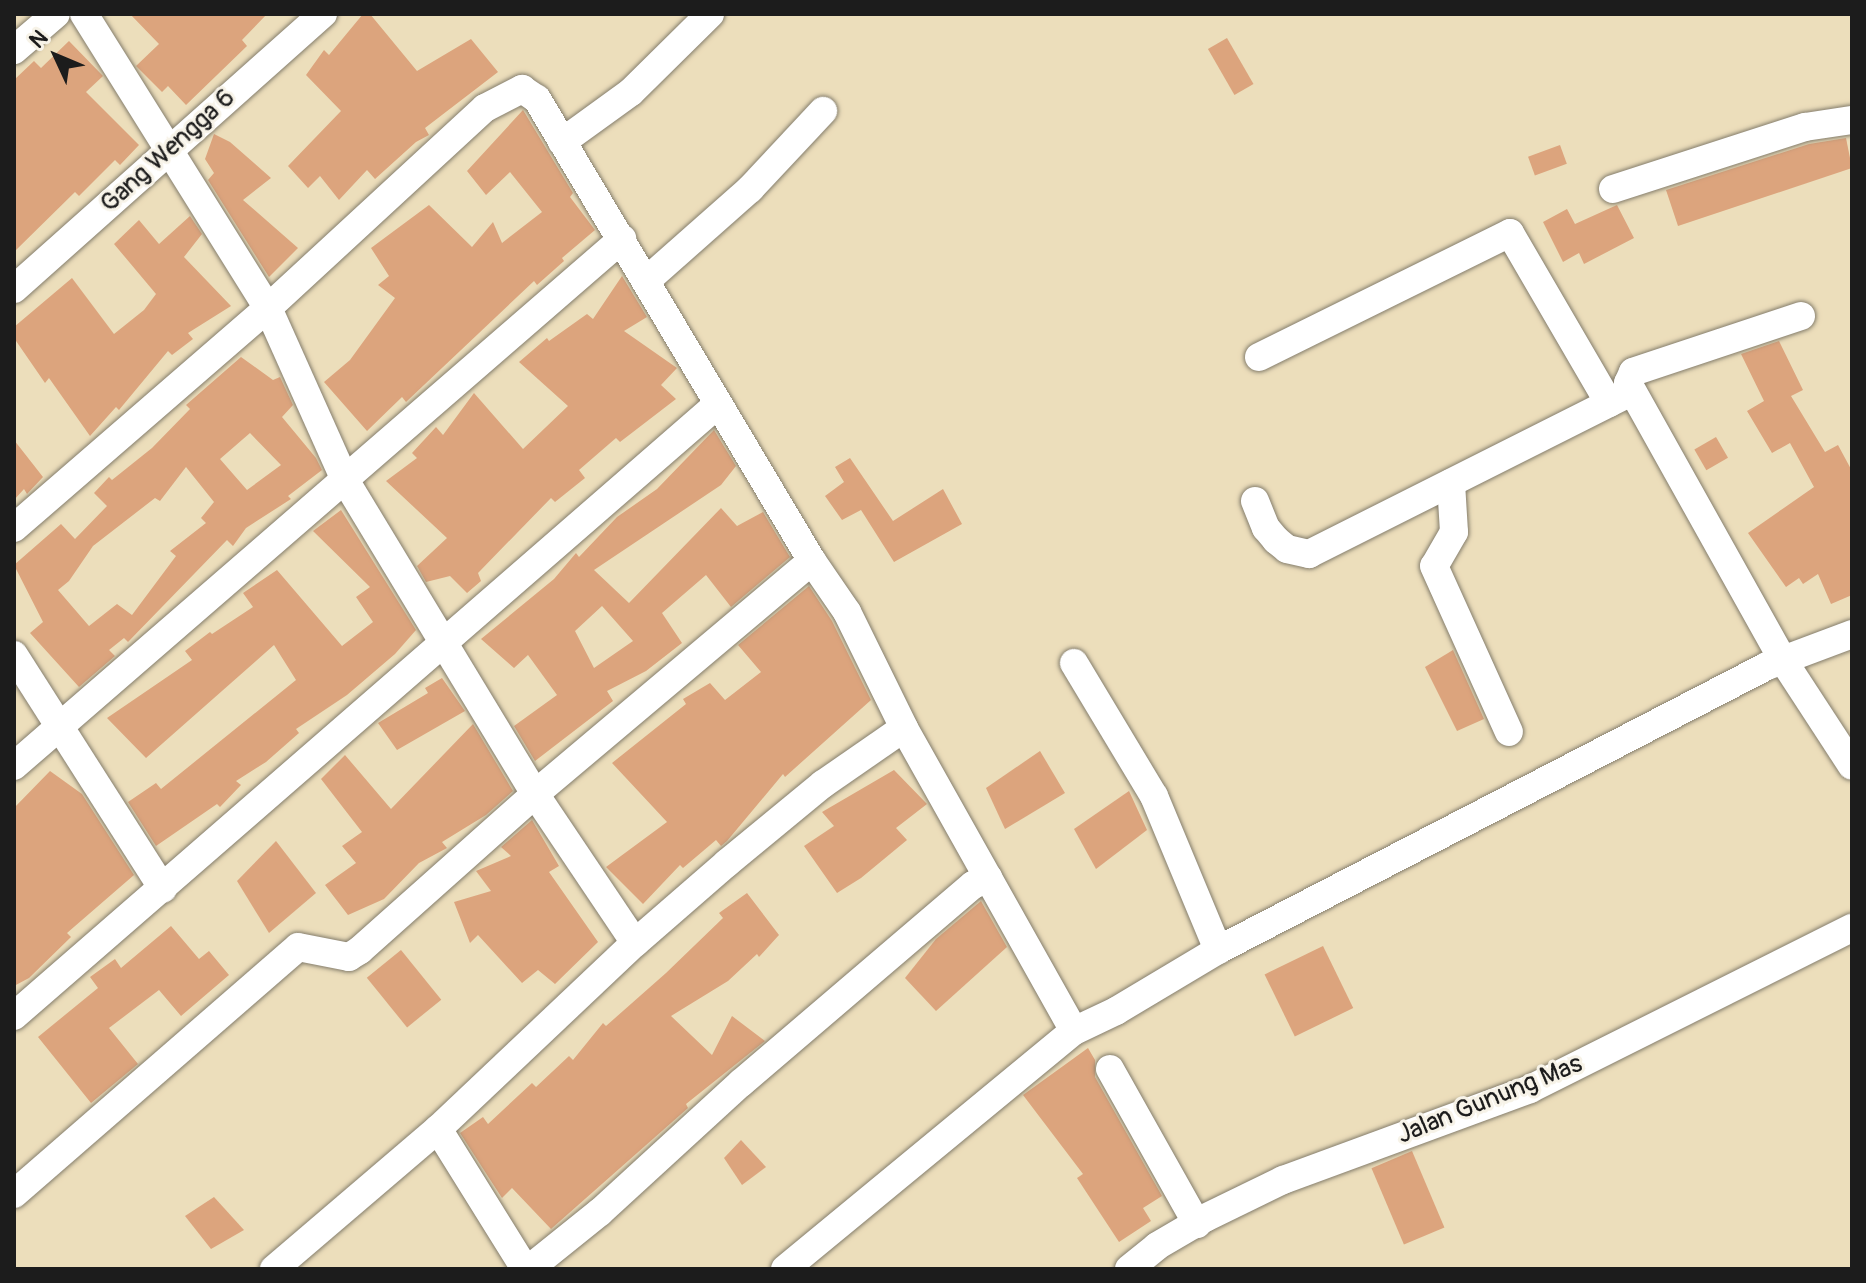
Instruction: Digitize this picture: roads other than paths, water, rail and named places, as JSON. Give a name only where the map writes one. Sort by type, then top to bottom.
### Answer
[{"type":"street","points":[[14,50],[56,14]]},
{"type":"street","points":[[84,14],[268,308],[345,480],[535,794],[635,943]]},
{"type":"street","name":"Gang Wengga 6","points":[[14,289],[323,14]]},
{"type":"street","points":[[562,142],[631,92],[710,14]]},
{"type":"street","points":[[14,528],[268,308],[485,108],[506,94],[522,89],[530,92],[622,239],[812,561],[847,612],[904,728],[1074,1031]]},
{"type":"street","points":[[646,281],[750,189],[823,111]]},
{"type":"street","points":[[1613,189],[1805,127],[1852,120]]},
{"type":"street","points":[[1259,357],[1510,233],[1620,397],[1852,766]]},
{"type":"street","points":[[14,766],[622,239]]},
{"type":"street","points":[[1255,501],[1266,528],[1276,540],[1287,549],[1309,554],[1620,397],[1633,372],[1801,316]]},
{"type":"street","points":[[14,1016],[47,1002],[163,889],[718,404]]},
{"type":"street","points":[[1451,483],[1454,532],[1434,566],[1509,732]]},
{"type":"street","points":[[14,1194],[298,947],[353,955],[535,794],[812,561]]},
{"type":"street","points":[[785,1269],[1074,1031],[1116,1011],[1218,950],[1783,660],[1852,634]]},
{"type":"street","points":[[14,655],[57,728],[163,889]]},
{"type":"street","points":[[1074,663],[1154,796],[1218,950]]},
{"type":"street","points":[[274,1269],[438,1129],[635,943],[823,784],[904,728]]},
{"type":"street","points":[[438,1129],[527,1269],[588,1222],[752,1073],[973,885],[988,878]]},
{"type":"street","name":"Jalan Gunung Mas","points":[[1129,1269],[1157,1246],[1283,1180],[1530,1089],[1852,928]]},
{"type":"street","points":[[1110,1069],[1197,1224]]}]
